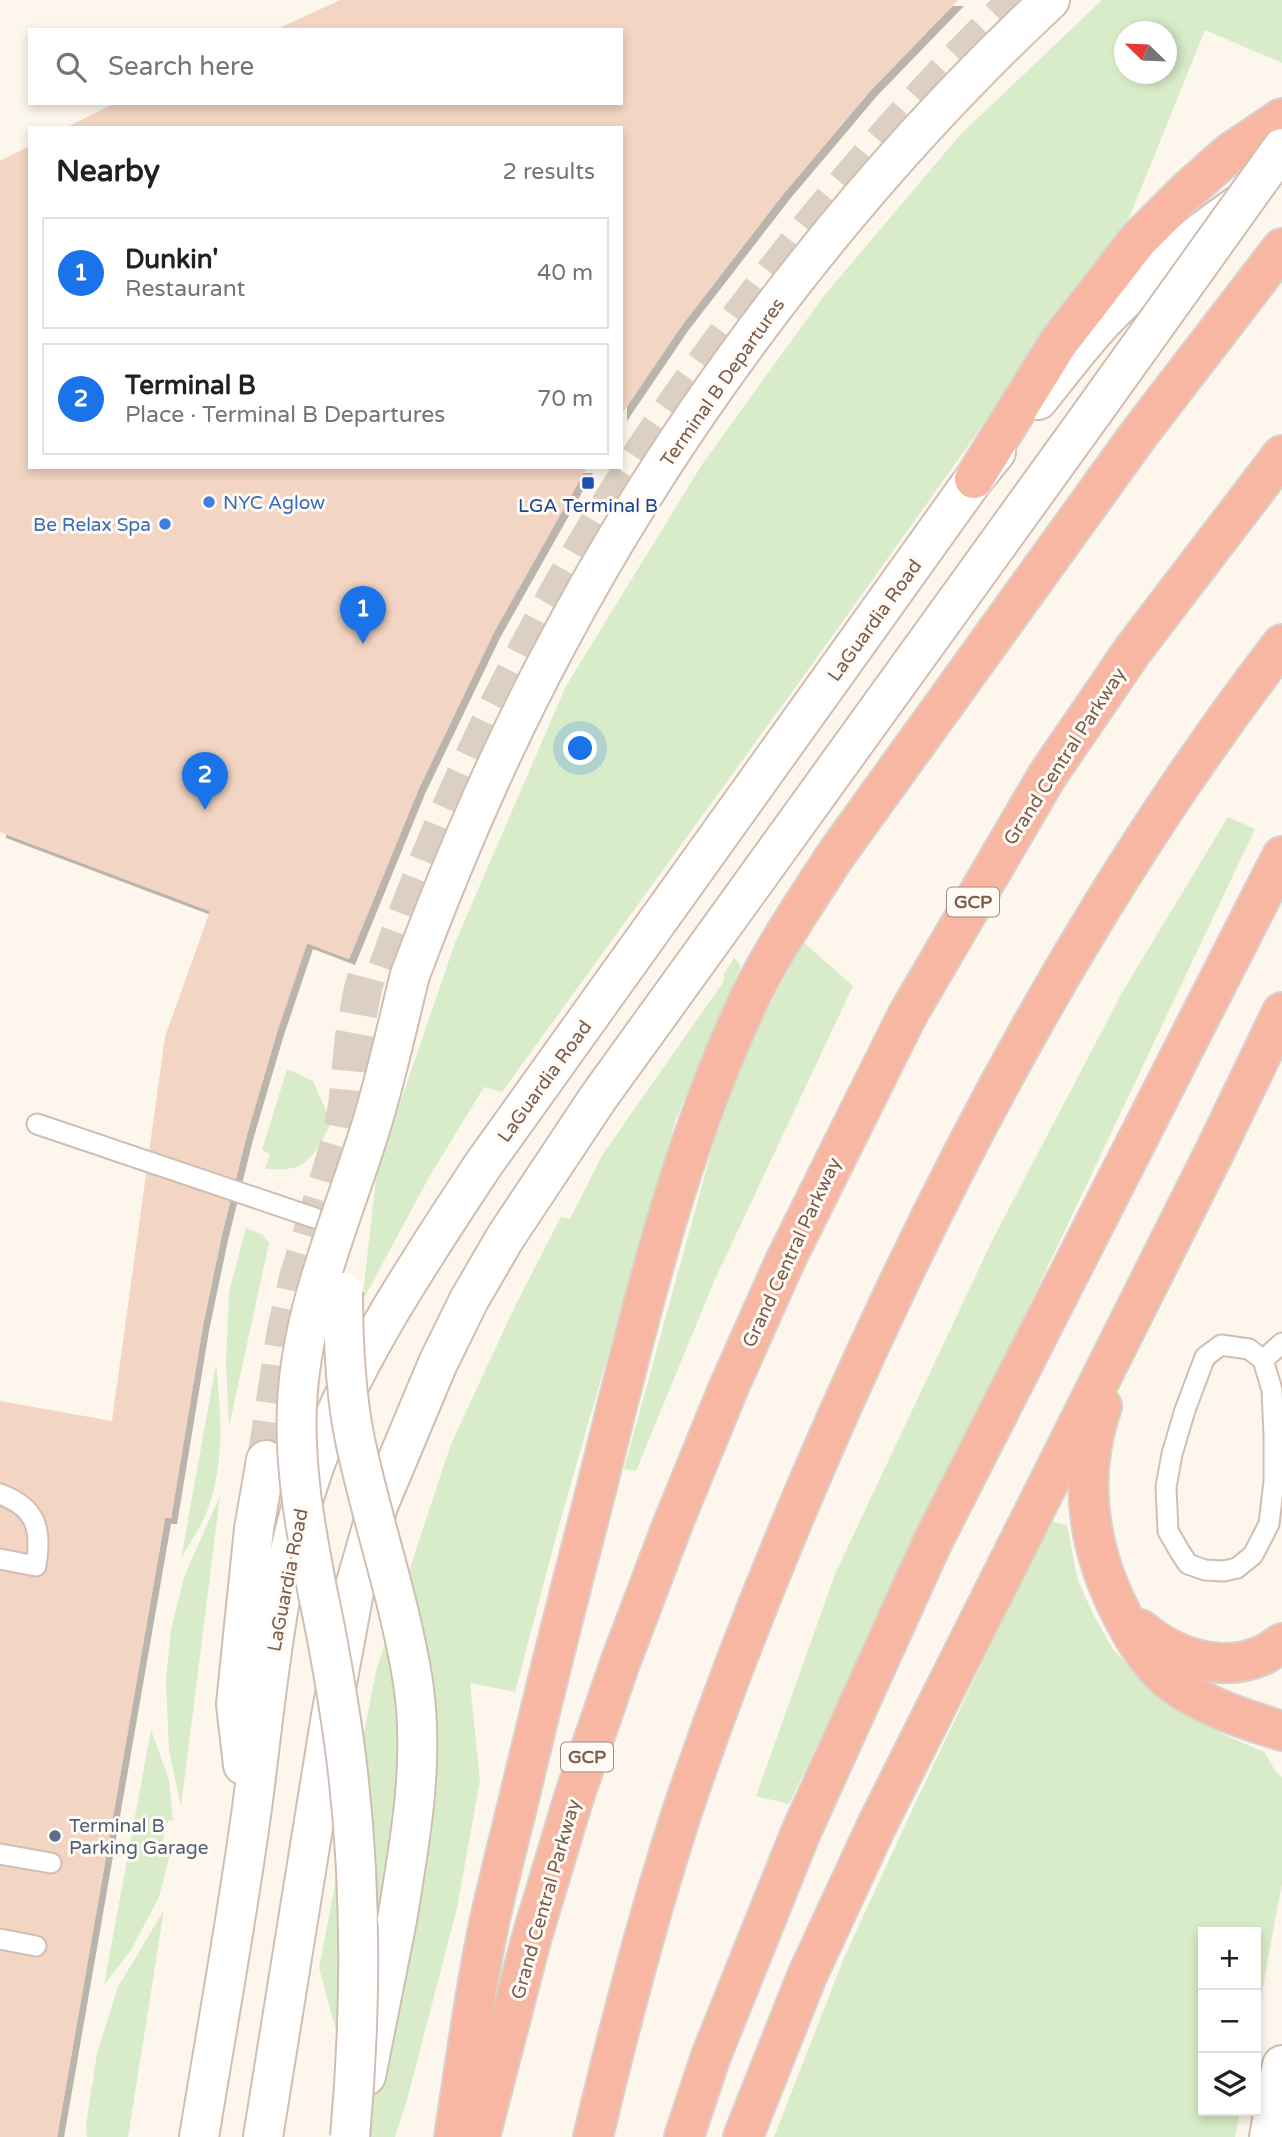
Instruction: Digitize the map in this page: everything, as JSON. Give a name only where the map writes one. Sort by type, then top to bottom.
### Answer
[{"type":"highway","points":[[974,479],[1059,342],[1138,240],[1230,153],[1282,118]]},
{"type":"highway","points":[[454,2137],[490,1919],[552,1662],[648,1291],[689,1148],[741,1016],[782,940],[835,856],[1139,434],[1282,248]]},
{"type":"highway","name":"Grand Central Parkway","points":[[480,2137],[535,1927],[574,1797],[620,1664],[728,1389],[786,1259],[908,1014],[1048,776],[1133,650],[1282,455]]},
{"type":"highway","points":[[593,2137],[639,1956],[686,1802],[732,1672],[781,1546],[868,1348],[936,1205],[993,1095],[1064,971],[1129,863],[1192,769],[1282,644]]},
{"type":"highway","points":[[684,2137],[750,1954],[801,1832],[933,1541],[1282,856]]},
{"type":"highway","points":[[743,2137],[807,1976],[877,1825],[1282,1012]]},
{"type":"highway","points":[[1215,1151],[1111,1380],[1091,1445],[1090,1522],[1101,1569],[1114,1601],[1144,1652],[1172,1682],[1212,1705],[1282,1731]]},
{"type":"highway","points":[[1114,1601],[1133,1623],[1150,1637],[1180,1655],[1199,1661],[1247,1660],[1264,1655],[1282,1643]]},
{"type":"street","name":"Terminal B Departures","points":[[352,2137],[358,1936],[351,1801],[334,1675],[299,1483],[297,1406],[300,1366],[316,1291],[368,1139],[410,975],[453,862],[525,705],[590,583],[667,458],[734,361],[822,246],[948,101],[1050,0]]},
{"type":"street","points":[[263,2137],[355,1586],[378,1506],[438,1363],[469,1300],[505,1238],[598,1098],[1282,148]]},
{"type":"street","name":"LaGuardia Road","points":[[199,2137],[249,1827],[279,1604],[289,1555],[298,1516],[314,1468],[355,1377],[414,1274],[483,1165],[974,479],[1093,333],[1138,287],[1212,223],[1282,174]]},
{"type":"street","points":[[343,1292],[344,1357],[355,1438],[403,1632],[413,1684],[417,1772],[414,1814],[401,1895],[352,2137]]},
{"type":"street","points":[[249,1827],[236,1704],[254,1529],[266,1460]]},
{"type":"street","points":[[1269,2137],[1282,2065]]},
{"type":"lane","points":[[37,1124],[316,1218]]},
{"type":"lane","points":[[1263,1360],[1282,1343]]},
{"type":"lane","points":[[1221,1345],[1249,1349],[1263,1360],[1272,1390],[1274,1423],[1274,1481],[1269,1524],[1253,1555],[1237,1568],[1224,1571],[1205,1570],[1188,1564],[1168,1531],[1167,1487],[1172,1454],[1205,1357],[1221,1345]]},
{"type":"lane","points":[[0,1494],[17,1500],[26,1508],[34,1519],[39,1540],[36,1566],[0,1559]]},
{"type":"lane","points":[[0,1854],[51,1863]]},
{"type":"lane","points":[[0,1939],[36,1946]]},
{"type":"green space","points":[[1102,0],[1282,0],[1282,63],[1205,30],[1127,223],[502,1092],[484,1087],[428,1179],[362,1302],[377,1170],[455,943],[566,686],[703,463],[823,297],[960,135]]},
{"type":"green space","points":[[1228,817],[1255,829],[1032,1300],[789,1804],[756,1796],[835,1574],[993,1239],[1123,991]]},
{"type":"green space","points":[[803,942],[853,986],[715,1279],[636,1471],[624,1469],[713,1145],[751,1041]]},
{"type":"green space","points":[[734,958],[741,966],[676,1119],[561,1518],[515,1692],[470,1683],[480,1780],[457,1908],[395,2137],[365,2137],[319,1968],[376,1671],[451,1444],[517,1302],[561,1217],[570,1219],[603,1154],[724,981],[724,974]]},
{"type":"green space","points":[[287,1069],[313,1081],[331,1122],[317,1149],[307,1161],[293,1168],[265,1169],[270,1154],[262,1150]]},
{"type":"green space","points":[[246,1228],[263,1235],[269,1243],[229,1427],[226,1363],[229,1292]]},
{"type":"green space","points":[[216,1364],[220,1418],[218,1470],[206,1513],[181,1559]]},
{"type":"green space","points":[[220,1496],[181,1807],[169,1750],[166,1680],[171,1629],[184,1577]]},
{"type":"green space","points":[[1050,1521],[1067,1525],[1078,1581],[1113,1649],[1145,1683],[1185,1714],[1264,1752],[1282,1777],[1282,1883],[1261,1997],[1261,1927],[1198,1927],[1198,2116],[1239,2116],[1235,2137],[774,2137],[844,1958]]},
{"type":"green space","points":[[151,1730],[169,1780],[173,1821],[168,1820],[162,1845],[171,1850],[159,1897],[131,1950],[104,1985]]},
{"type":"green space","points":[[164,1910],[128,2137],[87,2137],[86,2125],[97,2053],[118,1987]]},
{"type":"building","points":[[340,0],[958,0],[871,90],[784,193],[682,325],[623,412],[623,126],[69,126],[111,105],[623,105],[623,28],[279,28]]},
{"type":"building","points":[[28,147],[28,469],[586,469],[494,632],[419,788],[349,959],[307,943],[277,1032],[247,1134],[203,1325],[171,1518],[165,1518],[57,2137],[0,2137],[0,1401],[112,1421],[165,1037],[210,911],[0,832],[0,161]]},
{"type":"tunnel","points":[[387,969],[438,838],[496,710],[562,585],[635,465],[714,352],[824,211],[931,88],[1018,0]]},
{"type":"tunnel","points":[[266,1460],[286,1330],[298,1278],[340,1142],[347,1106],[354,1036],[371,959]]},
{"type":"place","name":"LGA Terminal B","points":[[588,483]]},
{"type":"place","name":"NYC Aglow","points":[[209,502]]},
{"type":"place","name":"Be Relax Spa","points":[[165,524]]},
{"type":"place","name":"Dunkin'","points":[[363,644]]},
{"type":"place","name":"Terminal B","points":[[205,810]]},
{"type":"place","name":"Terminal B Parking Garage","points":[[55,1836]]}]
